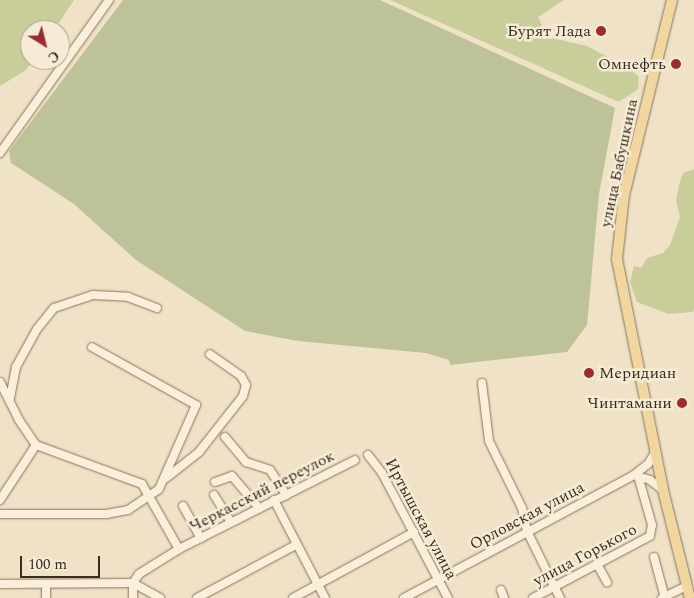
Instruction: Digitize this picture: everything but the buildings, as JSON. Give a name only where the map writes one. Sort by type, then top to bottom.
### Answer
[{"type":"main road","name":"улица Бабушкина","points":[[672,0],[624,195],[617,260],[657,448],[664,490],[690,598]]},
{"type":"street","points":[[0,153],[3,143],[109,0]]},
{"type":"street","points":[[10,398],[16,367],[37,329],[54,308],[93,295],[128,296],[157,308]]},
{"type":"street","points":[[92,347],[196,405],[162,481]]},
{"type":"street","points":[[0,514],[106,514],[128,510],[150,496],[162,481],[199,452],[244,396],[246,385],[241,376],[210,354]]},
{"type":"street","points":[[0,382],[10,398],[19,420],[36,445],[142,484],[179,548]]},
{"type":"street","points":[[482,383],[489,441],[522,508],[527,531],[560,598]]},
{"type":"street","points":[[226,437],[246,462],[270,470],[286,495]]},
{"type":"street","points":[[0,500],[36,445]]},
{"type":"street","name":"Орловская улица","points":[[404,598],[527,531],[636,477],[648,464],[657,448]]},
{"type":"street","name":"Иртышская улица","points":[[368,455],[414,532],[448,598]]},
{"type":"street","name":"Черкасский переулок","points":[[133,583],[139,574],[179,548],[355,460]]},
{"type":"street","points":[[216,482],[232,476],[258,508]]},
{"type":"street","points":[[636,477],[650,480],[664,490]]},
{"type":"street","name":"улица Горького","points":[[533,598],[650,536],[652,525],[636,477]]},
{"type":"street","points":[[214,495],[231,522]]},
{"type":"street","points":[[274,500],[325,598]]},
{"type":"street","points":[[183,506],[200,538]]},
{"type":"street","points":[[293,598],[414,532]]},
{"type":"street","points":[[197,598],[296,545]]},
{"type":"street","points":[[654,557],[664,598],[688,586]]},
{"type":"street","points":[[597,564],[608,582]]},
{"type":"street","points":[[132,598],[133,583]]},
{"type":"street","points":[[0,584],[133,583],[160,598]]},
{"type":"street","points":[[46,584],[46,598]]},
{"type":"street","points":[[501,590],[504,598]]},
{"type":"green space","points":[[0,0],[74,0],[61,20],[20,20],[20,70],[26,70],[0,86]]},
{"type":"green space","points":[[123,0],[380,0],[615,108],[599,194],[587,325],[567,352],[450,365],[449,360],[426,353],[298,341],[245,331],[136,260],[74,204],[11,163],[9,151]]},
{"type":"green space","points":[[390,0],[564,0],[538,17],[547,37],[587,46],[630,69],[639,77],[638,89],[619,102]]},
{"type":"green space","points":[[694,169],[694,308],[693,312],[669,314],[637,302],[630,282],[634,266],[641,268],[647,258],[663,253],[670,245],[680,217],[676,200],[680,181],[683,173]]},
{"type":"place","name":"Бурят Лада","points":[[601,31]]},
{"type":"place","name":"Омнефть","points":[[676,64]]},
{"type":"place","name":"Меридиан","points":[[589,373]]},
{"type":"place","name":"Чинтамани","points":[[682,403]]}]
